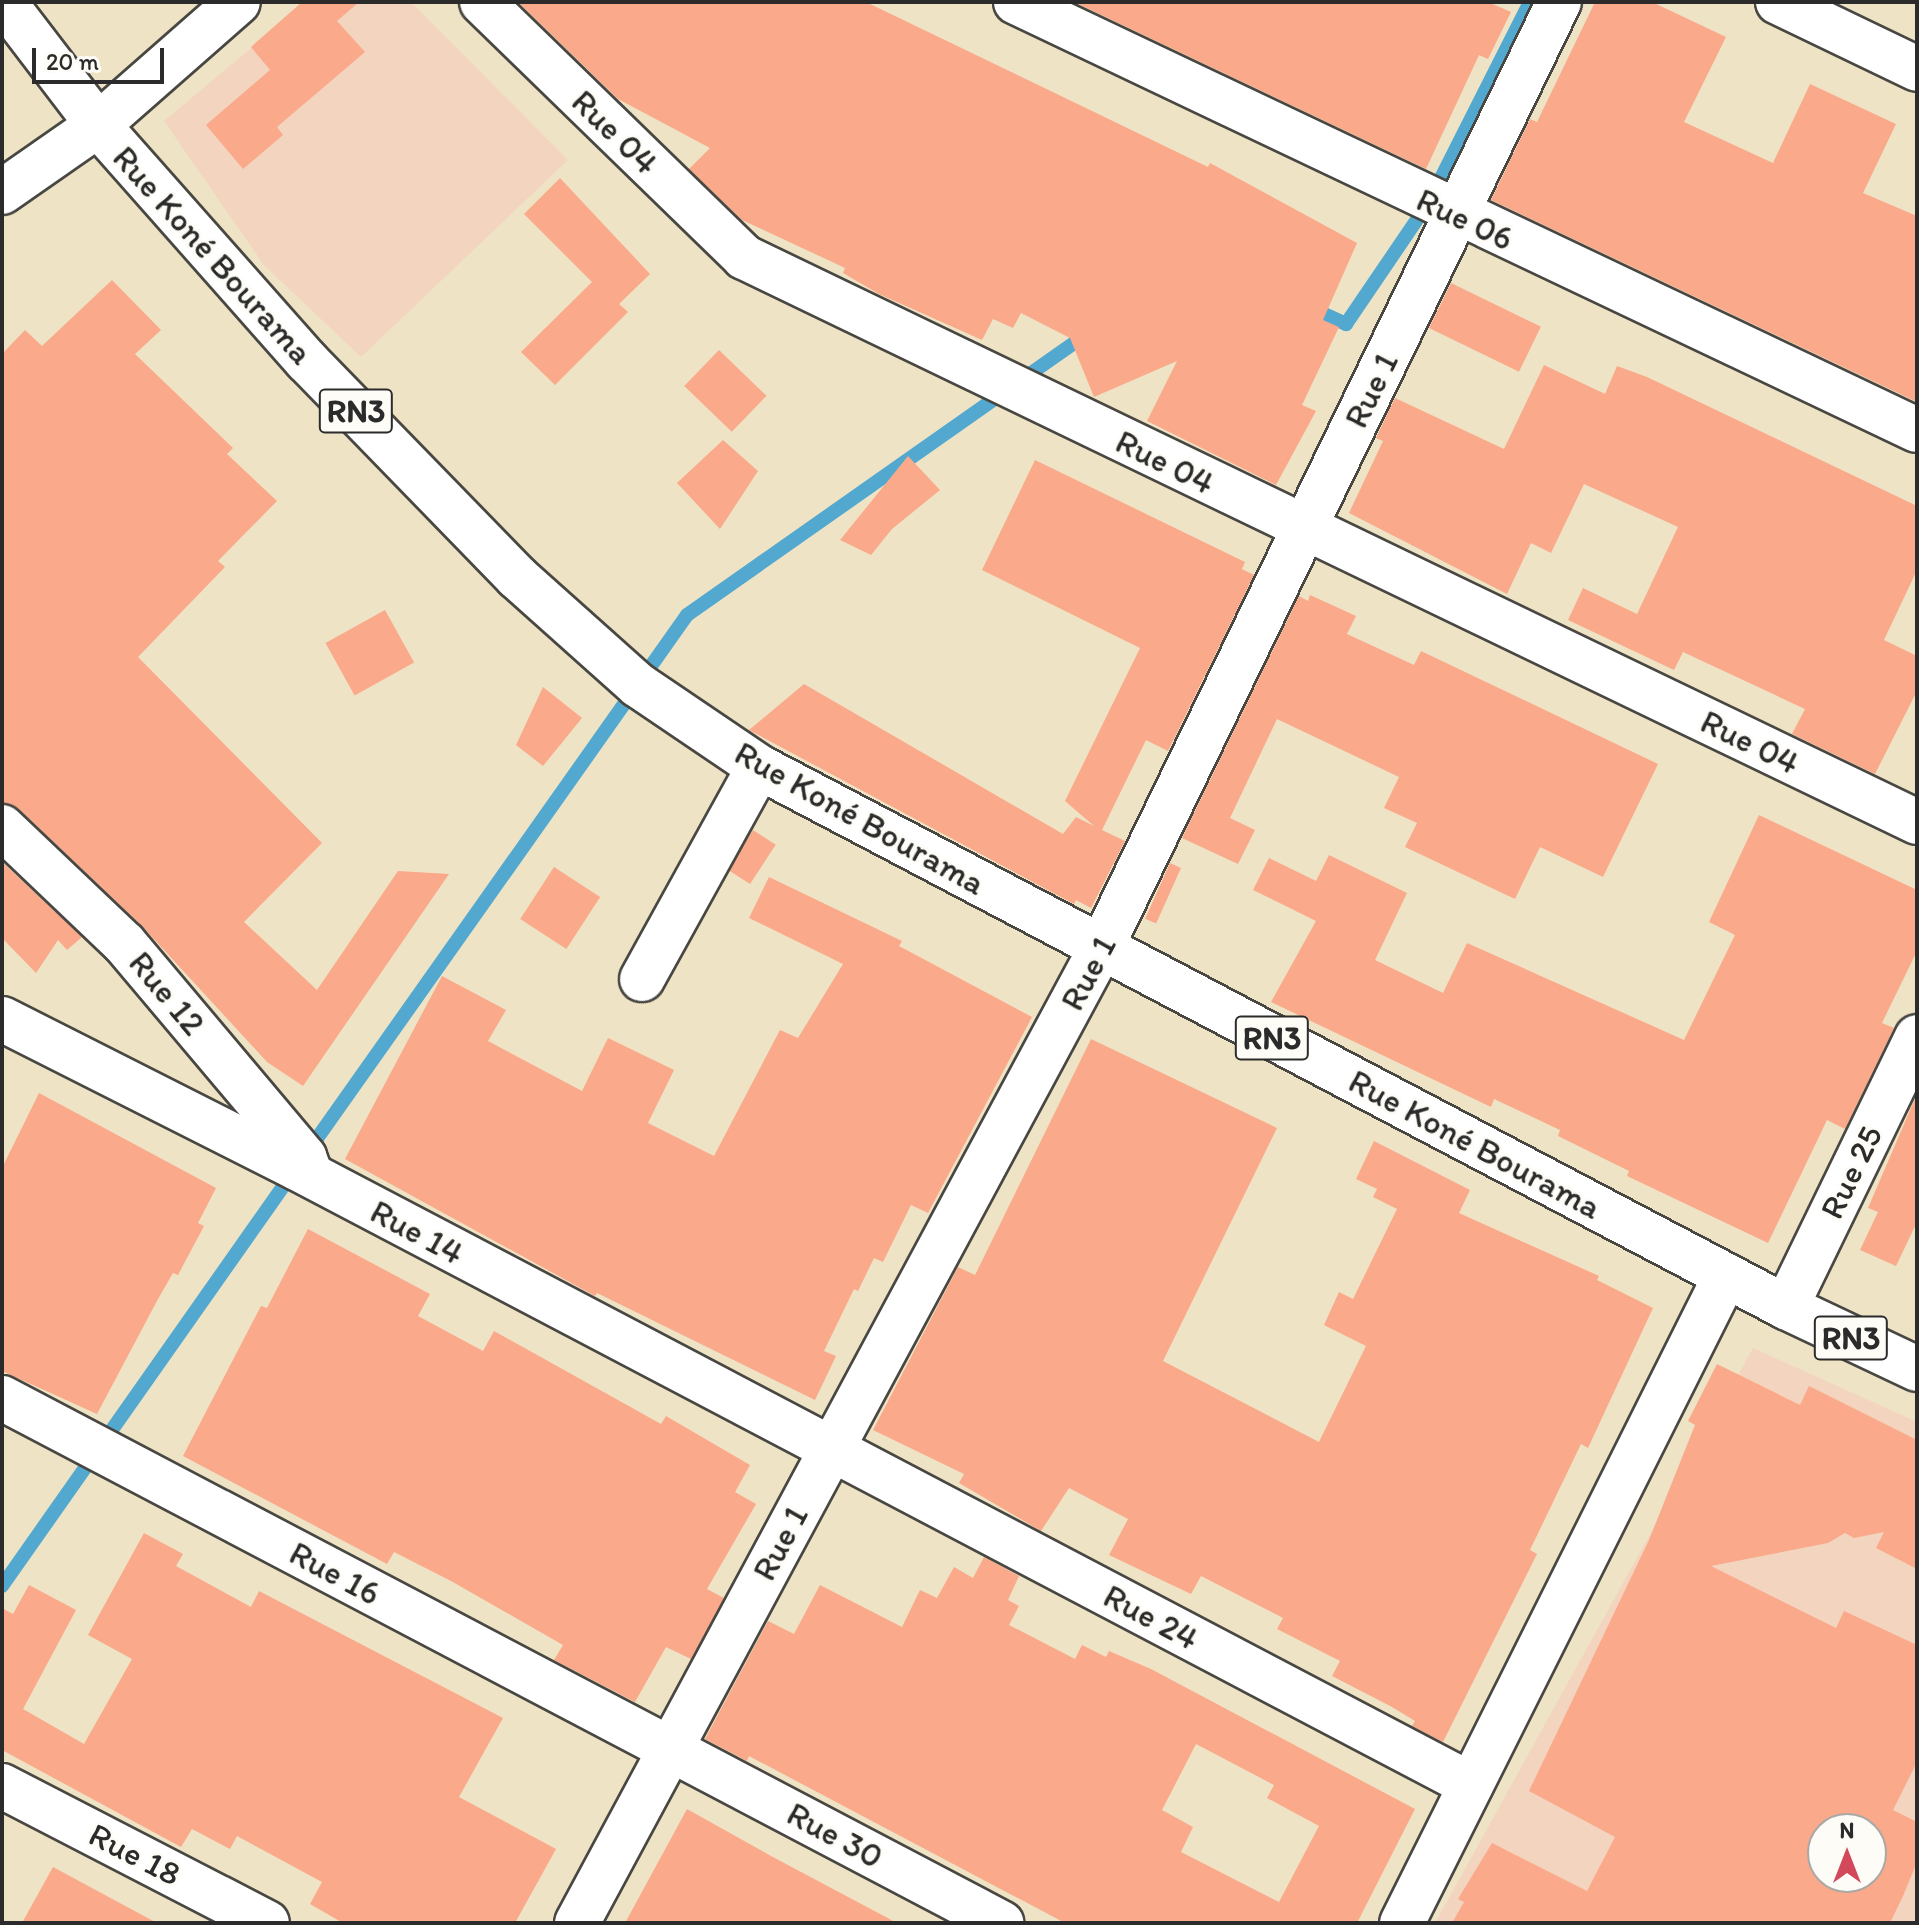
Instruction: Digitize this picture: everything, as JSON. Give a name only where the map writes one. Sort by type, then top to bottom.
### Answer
[{"type":"main road","name":"Rue Koné Bourama","points":[[4,2],[98,125],[307,361],[517,577],[638,685],[759,767],[1786,1307],[1917,1369]]},
{"type":"main road","points":[[2,192],[98,125],[238,2]]},
{"type":"main road","name":"Rue 04","points":[[482,2],[744,257],[1917,822]]},
{"type":"main road","name":"Rue 06","points":[[1016,2],[1456,215],[1917,430]]},
{"type":"main road","name":"Rue 1","points":[[577,1923],[1101,948],[1559,2]]},
{"type":"main road","points":[[1778,2],[1917,69]]},
{"type":"main road","points":[[642,979],[759,767]]},
{"type":"main road","name":"Rue 12","points":[[2,827],[124,943],[304,1157],[311,1176]]},
{"type":"main road","name":"Rue 14","points":[[2,1019],[311,1176],[831,1449]]},
{"type":"main road","name":"Rue 25","points":[[1786,1307],[1917,1037]]},
{"type":"main road","points":[[1402,1923],[1726,1275]]},
{"type":"main road","name":"Rue 16","points":[[2,1398],[669,1748]]},
{"type":"main road","name":"Rue 24","points":[[831,1449],[1471,1785]]},
{"type":"main road","name":"Rue 30","points":[[669,1748],[1001,1923]]},
{"type":"main road","name":"Rue 18","points":[[2,1786],[267,1923]]},
{"type":"shaded area","points":[[306,2],[411,2],[568,160],[361,357],[264,265],[164,121]]},
{"type":"shaded area","points":[[1753,1348],[1917,1422],[1917,1923],[1435,1923]]},
{"type":"building","points":[[302,2],[359,2],[337,21],[365,52],[277,127],[283,135],[243,169],[206,125],[270,70],[251,47]]},
{"type":"building","points":[[518,2],[866,2],[1208,167],[1210,163],[1357,243],[1323,320],[1339,327],[1302,405],[1316,411],[1276,485],[1147,421],[1177,361],[1094,397],[1070,338],[1021,313],[1013,328],[993,319],[982,340],[879,294],[843,273],[845,268],[742,220],[689,169],[710,148],[618,99]]},
{"type":"building","points":[[1074,2],[1488,2],[1511,12],[1488,59],[1479,55],[1426,169]]},
{"type":"building","points":[[1595,2],[1652,2],[1726,37],[1684,122],[1773,163],[1810,84],[1896,124],[1863,193],[1917,216],[1917,402],[1491,200],[1530,119],[1537,122]]},
{"type":"building","points":[[560,178],[650,274],[619,304],[628,312],[555,385],[521,352],[592,282],[524,214]]},
{"type":"building","points":[[112,280],[161,330],[135,354],[233,448],[227,454],[277,501],[218,561],[225,567],[138,657],[322,843],[244,922],[317,990],[398,871],[449,874],[303,1086],[267,1062],[141,925],[19,809],[2,802],[2,354],[25,330],[42,346]]},
{"type":"building","points":[[1451,283],[1541,327],[1519,372],[1429,328]]},
{"type":"building","points":[[719,350],[766,396],[732,432],[684,386]]},
{"type":"building","points":[[1544,365],[1605,394],[1617,366],[1647,377],[1917,506],[1917,570],[1884,640],[1917,656],[1917,691],[1875,774],[1792,734],[1805,709],[1683,652],[1674,670],[1568,620],[1583,588],[1637,614],[1678,527],[1584,484],[1551,553],[1531,543],[1507,594],[1349,513],[1383,441],[1376,438],[1395,398],[1504,449]]},
{"type":"building","points":[[723,440],[758,471],[720,529],[677,483]]},
{"type":"building","points":[[908,456],[940,490],[892,529],[871,555],[840,540]]},
{"type":"building","points":[[1035,460],[1245,562],[1242,569],[1254,575],[1168,751],[1146,740],[1102,830],[1125,841],[1091,908],[1076,900],[1074,904],[749,730],[804,684],[1063,834],[1076,817],[1094,826],[1065,801],[1140,648],[982,570]]},
{"type":"building","points":[[1310,595],[1356,616],[1347,634],[1414,665],[1421,651],[1658,764],[1603,877],[1540,847],[1515,899],[1405,847],[1417,823],[1384,808],[1399,777],[1277,719],[1230,818],[1255,830],[1238,864],[1182,838],[1299,596],[1308,601]]},
{"type":"building","points":[[385,610],[414,662],[355,695],[326,643]]},
{"type":"building","points":[[543,687],[582,718],[543,766],[516,745]]},
{"type":"building","points":[[1759,815],[1917,890],[1917,951],[1882,1023],[1894,1028],[1845,1129],[1827,1120],[1768,1243],[1627,1176],[1629,1171],[1558,1136],[1560,1130],[1494,1099],[1491,1107],[1271,1002],[1316,921],[1253,890],[1269,858],[1316,881],[1329,855],[1407,893],[1375,960],[1443,993],[1467,943],[1684,1040],[1735,935],[1709,922]]},
{"type":"building","points":[[753,830],[776,845],[750,884],[727,869]]},
{"type":"building","points":[[2,862],[82,937],[67,950],[58,940],[36,973],[2,938]]},
{"type":"building","points":[[1170,863],[1181,868],[1156,924],[1145,919]]},
{"type":"building","points":[[554,867],[600,897],[566,949],[520,919]]},
{"type":"building","points":[[769,877],[902,941],[899,946],[1032,1017],[928,1213],[911,1205],[883,1262],[874,1258],[858,1291],[854,1289],[824,1351],[836,1356],[815,1400],[597,1293],[595,1296],[345,1159],[442,976],[506,1010],[488,1041],[582,1091],[608,1038],[674,1070],[648,1123],[714,1156],[780,1030],[798,1038],[843,964],[749,918]]},
{"type":"building","points":[[1091,1039],[1277,1128],[1163,1361],[1319,1442],[1366,1346],[1324,1325],[1339,1292],[1353,1299],[1397,1209],[1373,1197],[1377,1189],[1356,1179],[1374,1141],[1470,1190],[1459,1213],[1599,1276],[1597,1280],[1653,1308],[1588,1448],[1581,1444],[1530,1550],[1537,1554],[1443,1742],[1412,1726],[1415,1721],[1392,1707],[1332,1676],[1340,1661],[1277,1629],[1283,1618],[1201,1576],[1191,1594],[1109,1555],[1128,1519],[1069,1488],[1041,1531],[959,1483],[964,1474],[873,1430],[958,1267],[975,1275]]},
{"type":"building","points":[[39,1093],[216,1188],[198,1223],[204,1226],[178,1275],[173,1273],[158,1299],[97,1414],[2,1371],[2,1168]]},
{"type":"building","points":[[1917,1094],[1917,1222],[1896,1266],[1860,1250],[1878,1212],[1868,1208]]},
{"type":"building","points":[[308,1229],[430,1294],[418,1316],[483,1351],[494,1331],[661,1424],[666,1416],[750,1465],[735,1492],[756,1504],[707,1589],[724,1598],[691,1659],[666,1647],[635,1702],[554,1660],[563,1645],[451,1581],[394,1552],[387,1564],[183,1456],[261,1306],[267,1308]]},
{"type":"building","points":[[1717,1364],[1800,1405],[1809,1386],[1917,1440],[1917,1569],[1876,1548],[1884,1532],[1854,1538],[1845,1533],[1828,1543],[1711,1566],[1836,1628],[1844,1611],[1917,1645],[1917,1762],[1893,1810],[1917,1822],[1917,1862],[1890,1923],[1452,1923],[1464,1902],[1458,1899],[1492,1843],[1587,1891],[1615,1837],[1529,1791],[1649,1540],[1695,1425],[1688,1421]]},
{"type":"building","points":[[144,1533],[183,1554],[176,1566],[251,1607],[259,1591],[503,1718],[459,1797],[556,1849],[515,1923],[343,1923],[310,1904],[322,1882],[237,1836],[230,1849],[192,1829],[181,1847],[2,1750],[2,1608],[13,1614],[29,1585],[76,1610],[23,1709],[84,1744],[132,1659],[88,1635]]},
{"type":"building","points":[[984,1557],[1019,1576],[1008,1600],[1019,1606],[1009,1625],[1075,1659],[1082,1645],[1106,1657],[1109,1651],[1151,1669],[1415,1809],[1357,1923],[1065,1923],[749,1756],[747,1761],[705,1739],[768,1621],[794,1634],[820,1585],[902,1627],[920,1590],[937,1598],[954,1567],[973,1578]],"holes":[[[1196,1744],[1274,1785],[1267,1798],[1319,1826],[1279,1902],[1181,1852],[1193,1827],[1162,1810]]]},
{"type":"building","points":[[687,1809],[771,1856],[897,1923],[625,1923]]},
{"type":"building","points":[[53,1867],[157,1923],[22,1923]]},
{"type":"waterway","points":[[1309,307],[1346,324],[1429,202],[1530,2]]},
{"type":"waterway","points":[[306,1154],[687,615],[1085,335]]},
{"type":"waterway","points":[[2,1586],[294,1171]]}]
